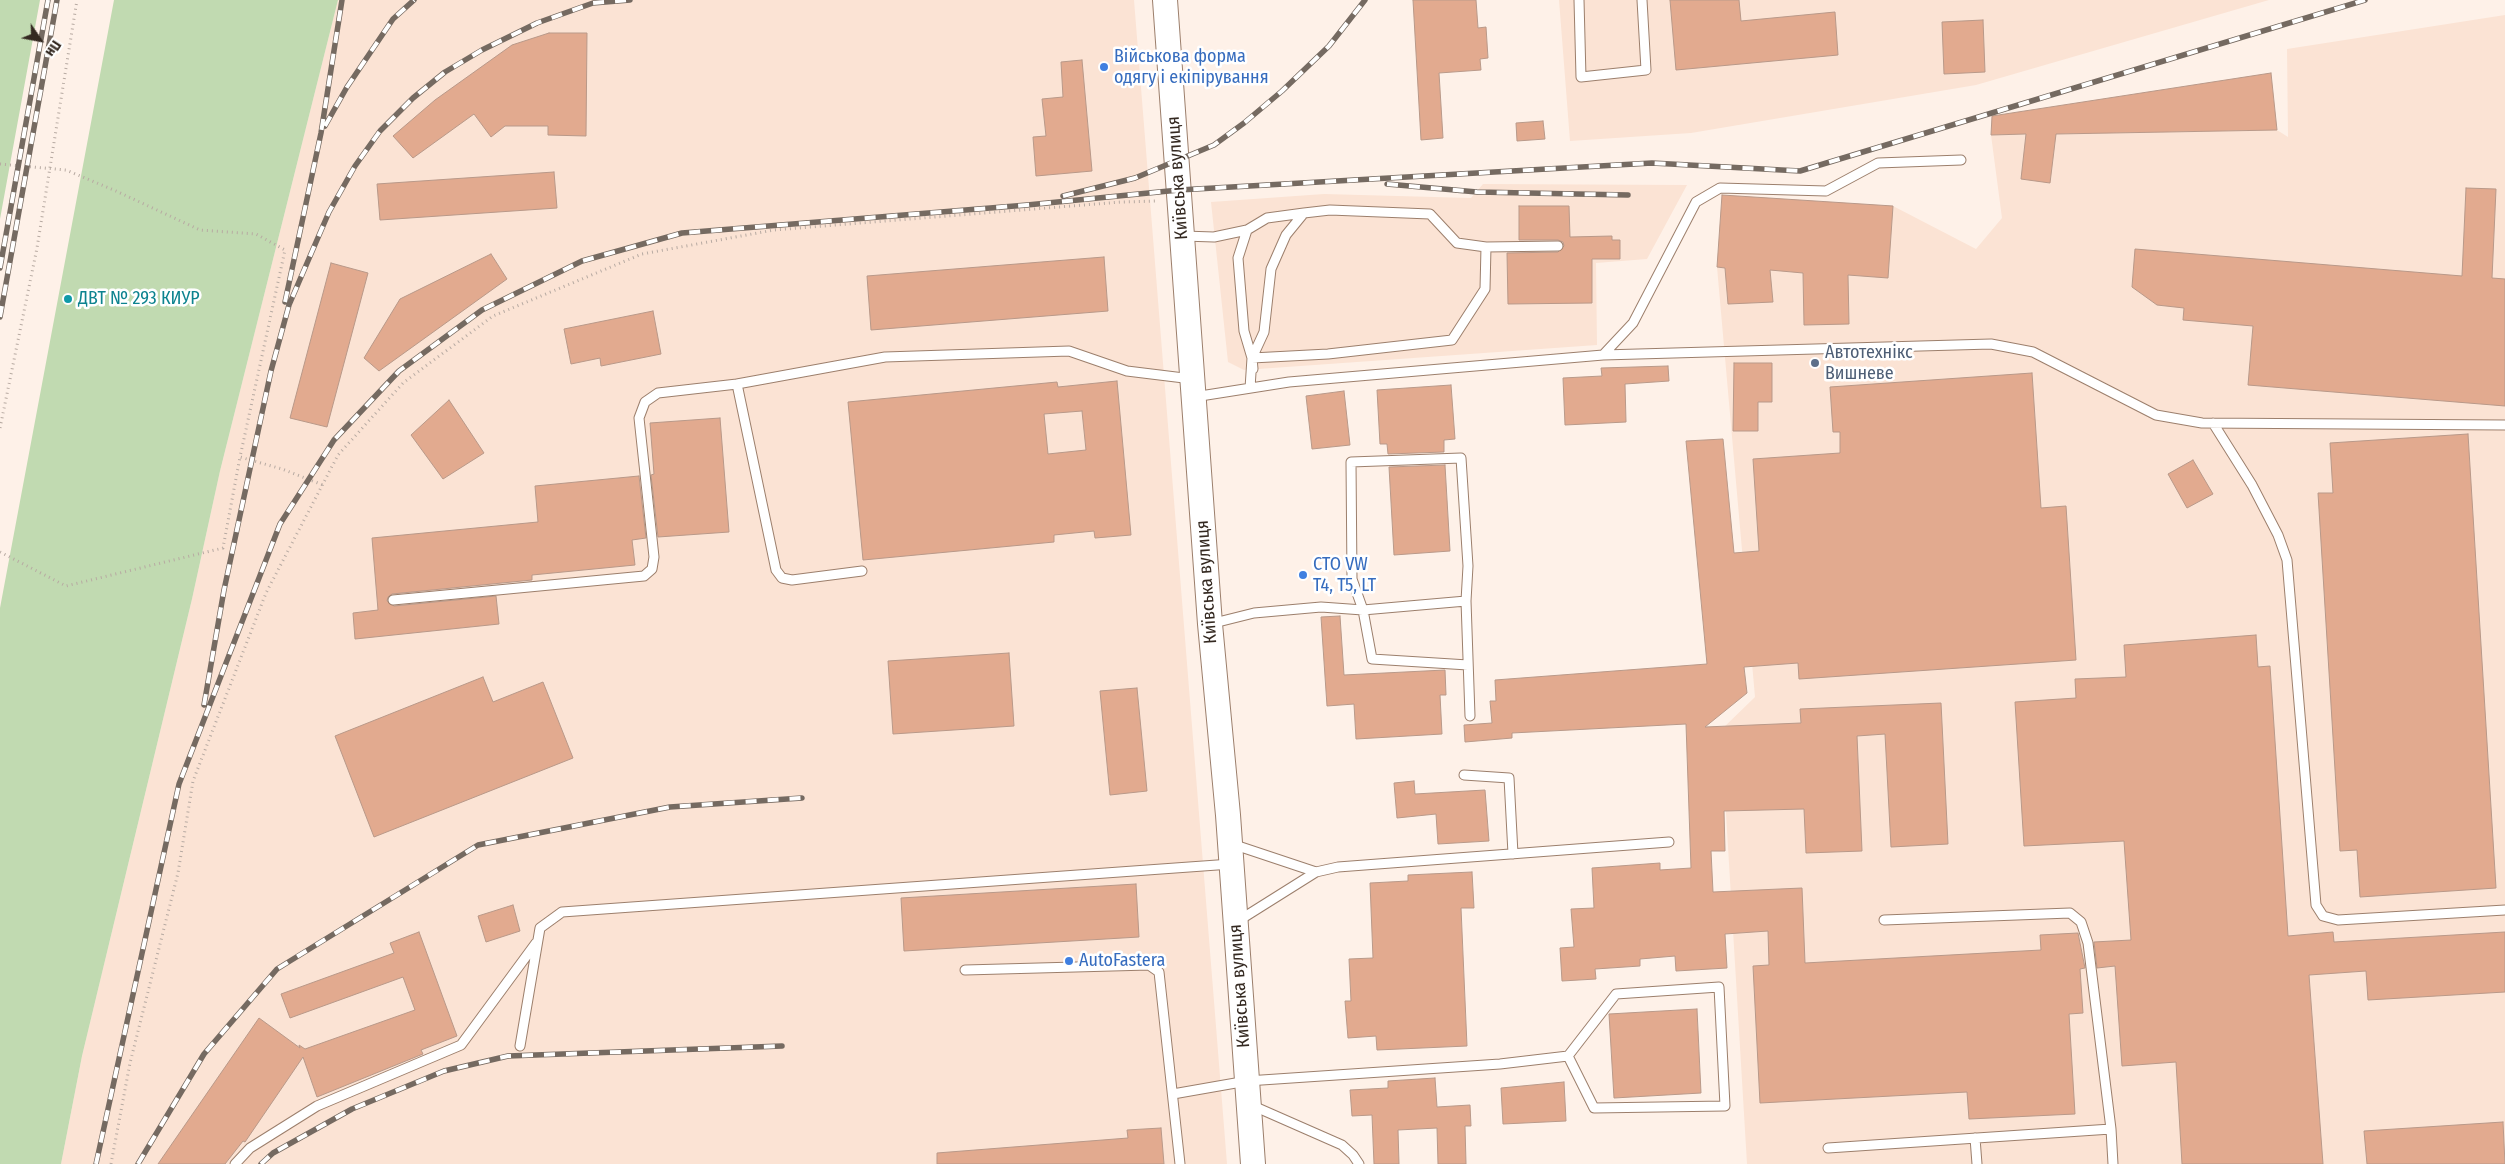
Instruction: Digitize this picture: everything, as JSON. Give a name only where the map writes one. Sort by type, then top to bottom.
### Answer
[{"type":"main road","name":"Київська вулиця","points":[[1165,0],[1210,624],[1231,854],[1253,1164]]},
{"type":"lane","points":[[1579,0],[1581,77],[1646,70],[1642,0]]},
{"type":"lane","points":[[1603,355],[1634,323],[1696,202],[1720,188],[1826,190],[1878,162],[1961,160]]},
{"type":"lane","points":[[1183,236],[1214,237],[1247,230],[1267,218],[1330,210],[1430,214],[1457,243],[1486,247],[1558,246]]},
{"type":"lane","points":[[1252,358],[1264,332],[1272,269],[1286,235],[1304,212]]},
{"type":"lane","points":[[1247,230],[1238,258],[1244,331],[1252,358],[1250,388]]},
{"type":"lane","points":[[1252,358],[1328,354],[1452,340],[1485,289],[1486,247]]},
{"type":"lane","points":[[393,600],[644,576],[652,569],[654,557],[639,418],[645,402],[658,393],[737,384],[885,357],[1069,351],[1128,371],[1193,388],[1250,388],[1289,382],[1603,355],[1991,344],[2033,352],[2156,415],[2214,423],[2505,425]]},
{"type":"lane","points":[[737,384],[776,570],[782,578],[792,580],[862,570]]},
{"type":"lane","points":[[2214,423],[2252,485],[2278,535],[2287,560],[2316,905],[2323,916],[2338,920],[2505,910]]},
{"type":"lane","points":[[1468,665],[1372,659],[1363,610],[1352,579],[1352,462],[1461,458],[1468,566],[1466,601],[1470,716]]},
{"type":"lane","points":[[1210,624],[1254,613],[1321,607],[1363,610],[1466,601]]},
{"type":"lane","points":[[1464,775],[1509,778],[1513,854]]},
{"type":"lane","points":[[1236,923],[1316,872],[1338,867],[1669,842]]},
{"type":"lane","points":[[520,1046],[540,928],[562,912],[1231,854],[1316,872]]},
{"type":"lane","points":[[1884,920],[2070,913],[2081,922],[2088,943],[2111,1130],[2113,1164]]},
{"type":"lane","points":[[235,1164],[250,1148],[318,1106],[461,1044],[538,940]]},
{"type":"lane","points":[[965,970],[1149,965],[1159,972],[1180,1164]]},
{"type":"lane","points":[[1173,1094],[1248,1093],[1568,1056],[1616,994],[1719,987],[1725,1106],[1594,1108],[1568,1056]]},
{"type":"lane","points":[[1248,1093],[1342,1145],[1353,1155],[1359,1164]]},
{"type":"lane","points":[[1828,1148],[2111,1130]]},
{"type":"lane","points":[[1975,1138],[1978,1164]]},
{"type":"path","points":[[0,428],[37,248],[77,0]]},
{"type":"path","points":[[0,164],[66,170],[200,230],[256,234],[285,250],[240,457],[223,548],[66,586],[0,552]]},
{"type":"path","points":[[111,1164],[130,1063],[178,874],[193,781],[266,593],[338,455],[403,383],[493,316],[642,254],[774,230],[1121,202],[1180,201]]},
{"type":"path","points":[[240,457],[282,469],[322,486]]},
{"type":"shaded area","points":[[338,0],[1134,0],[1227,1164],[61,1164],[82,1056],[192,599],[220,471]]},
{"type":"shaded area","points":[[1559,0],[2269,0],[1976,85],[1691,133],[1570,141]]},
{"type":"shaded area","points":[[2505,15],[2505,1164],[1747,1164],[1721,730],[1755,697],[1717,267],[1722,195],[1893,206],[1976,249],[2002,218],[1991,135],[2277,130],[2288,137],[2287,49]]},
{"type":"shaded area","points":[[1483,184],[1687,185],[1647,259],[1596,263],[1597,345],[1244,370],[1228,362],[1211,202],[1324,194],[1471,198]]},
{"type":"green space","points":[[0,0],[40,0],[0,219]]},
{"type":"green space","points":[[114,0],[338,0],[220,471],[192,599],[82,1056],[61,1164],[0,1164],[0,608]]},
{"type":"building","points":[[1413,0],[1476,0],[1478,28],[1486,27],[1488,58],[1480,59],[1481,70],[1439,73],[1443,138],[1421,140]]},
{"type":"building","points":[[1670,0],[1739,0],[1741,21],[1835,12],[1838,55],[1676,70]]},
{"type":"building","points":[[1983,20],[1985,72],[1944,74],[1942,22]]},
{"type":"building","points":[[549,33],[587,33],[586,136],[548,135],[548,126],[505,126],[491,137],[474,114],[413,158],[393,136],[435,100],[512,45]]},
{"type":"building","points":[[1082,60],[1092,171],[1036,176],[1033,137],[1046,136],[1042,99],[1063,97],[1061,62]]},
{"type":"building","points":[[2271,73],[2277,130],[2056,134],[2050,183],[2021,179],[2026,134],[1991,135],[1992,116]]},
{"type":"building","points":[[1543,121],[1545,139],[1517,141],[1516,123]]},
{"type":"building","points":[[554,172],[557,208],[380,220],[377,184]]},
{"type":"building","points":[[2466,188],[2496,189],[2492,278],[2505,279],[2505,406],[2248,385],[2253,326],[2183,320],[2184,308],[2157,305],[2132,287],[2135,249],[2462,276]]},
{"type":"building","points":[[1722,195],[1893,206],[1888,278],[1848,275],[1849,324],[1804,325],[1803,273],[1770,270],[1773,302],[1728,304],[1725,268],[1717,267]]},
{"type":"building","points":[[1519,206],[1569,206],[1570,237],[1612,236],[1612,240],[1620,240],[1620,259],[1592,259],[1592,303],[1508,304],[1507,253],[1558,252],[1564,246],[1563,242],[1558,240],[1519,240]]},
{"type":"building","points":[[491,254],[507,279],[379,371],[364,358],[400,299]]},
{"type":"building","points":[[1104,257],[1108,311],[871,330],[867,276]]},
{"type":"building","points":[[331,263],[368,273],[327,427],[290,418]]},
{"type":"building","points":[[653,311],[661,354],[601,366],[600,358],[571,364],[564,329]]},
{"type":"building","points":[[1734,363],[1772,363],[1772,402],[1758,402],[1758,431],[1733,431]]},
{"type":"building","points":[[1668,366],[1669,381],[1625,384],[1626,422],[1565,425],[1563,378],[1602,376],[1601,368]]},
{"type":"building","points":[[2032,373],[2041,508],[2066,506],[2076,660],[1799,679],[1798,663],[1744,667],[1747,693],[1705,727],[1801,723],[1800,709],[1941,703],[1948,844],[1891,847],[1885,734],[1857,736],[1862,851],[1806,853],[1804,809],[1724,811],[1725,851],[1711,851],[1713,892],[1802,888],[1805,963],[2041,950],[2040,935],[2078,933],[2085,968],[2080,969],[2083,1013],[2069,1014],[2075,1114],[1969,1119],[1967,1092],[1760,1103],[1753,966],[1769,965],[1768,931],[1725,934],[1727,968],[1676,971],[1675,956],[1640,959],[1640,966],[1595,969],[1596,979],[1562,981],[1560,948],[1574,947],[1571,909],[1594,908],[1592,868],[1660,863],[1660,870],[1691,868],[1686,724],[1512,733],[1512,738],[1465,742],[1464,725],[1492,723],[1490,701],[1496,701],[1495,680],[1707,664],[1686,441],[1723,439],[1734,553],[1759,551],[1753,459],[1840,453],[1840,432],[1833,432],[1830,387]]},
{"type":"building","points":[[1117,381],[1131,535],[1095,538],[1094,531],[1054,535],[1054,542],[863,560],[848,402],[1057,382],[1058,387]],"holes":[[[1082,411],[1086,450],[1048,454],[1044,414]]]},
{"type":"building","points":[[1451,385],[1455,439],[1444,440],[1444,452],[1388,454],[1387,444],[1380,444],[1377,390]]},
{"type":"building","points":[[1344,391],[1350,445],[1312,449],[1306,396]]},
{"type":"building","points":[[449,400],[484,453],[443,479],[411,435]]},
{"type":"building","points":[[720,418],[729,532],[658,537],[651,475],[654,474],[650,423]]},
{"type":"building","points":[[2468,434],[2496,888],[2360,897],[2357,850],[2340,851],[2318,493],[2333,493],[2330,443]]},
{"type":"building","points":[[2193,460],[2213,494],[2187,508],[2168,474]]},
{"type":"building","points":[[1445,465],[1450,551],[1394,555],[1389,467]]},
{"type":"building","points":[[639,476],[646,538],[632,540],[635,565],[532,575],[532,580],[392,594],[388,597],[387,601],[394,606],[496,596],[499,624],[355,639],[353,613],[378,610],[372,538],[538,522],[535,486]]},
{"type":"building","points":[[1340,616],[1344,675],[1445,670],[1446,695],[1440,695],[1442,734],[1356,739],[1354,704],[1327,706],[1321,617]]},
{"type":"building","points":[[2256,635],[2258,667],[2270,666],[2288,936],[2333,932],[2334,942],[2505,932],[2505,992],[2368,1000],[2366,971],[2309,975],[2323,1164],[2182,1164],[2176,1062],[2122,1066],[2115,966],[2097,968],[2094,942],[2131,940],[2124,841],[2024,846],[2015,702],[2076,698],[2075,679],[2126,677],[2124,645]]},
{"type":"building","points":[[1009,653],[1014,726],[893,734],[888,661]]},
{"type":"building","points":[[483,677],[493,702],[543,682],[573,758],[374,837],[335,736]]},
{"type":"building","points":[[1137,688],[1147,791],[1110,795],[1100,691]]},
{"type":"building","points":[[1414,781],[1415,794],[1485,790],[1489,841],[1438,844],[1436,814],[1397,818],[1394,783]]},
{"type":"building","points":[[1472,872],[1474,908],[1461,908],[1467,1046],[1377,1050],[1376,1036],[1348,1038],[1345,1001],[1351,1001],[1349,959],[1373,958],[1370,883],[1408,881],[1408,875]]},
{"type":"building","points":[[1136,884],[1139,937],[904,951],[901,898]]},
{"type":"building","points":[[513,905],[520,931],[486,942],[478,916]]},
{"type":"building","points":[[419,932],[457,1036],[421,1050],[423,1054],[317,1097],[303,1057],[245,1142],[243,1141],[225,1164],[158,1164],[259,1018],[300,1048],[299,1045],[305,1049],[415,1010],[403,977],[290,1018],[281,994],[394,953],[390,943]]},
{"type":"building","points":[[1697,1009],[1701,1093],[1614,1098],[1609,1014]]},
{"type":"building","points":[[1435,1078],[1437,1107],[1470,1105],[1471,1126],[1465,1126],[1466,1164],[1438,1164],[1437,1128],[1398,1130],[1399,1164],[1374,1164],[1372,1115],[1352,1116],[1350,1090],[1388,1088],[1388,1081]]},
{"type":"building","points":[[1564,1082],[1566,1121],[1503,1124],[1501,1088]]},
{"type":"building","points":[[2503,1122],[2505,1164],[2367,1164],[2364,1131]]},
{"type":"building","points":[[1161,1128],[1164,1164],[937,1164],[937,1153],[1128,1138],[1127,1130]]},
{"type":"railway","points":[[0,268],[48,0]]},
{"type":"railway","points":[[0,317],[57,0]]},
{"type":"railway","points":[[285,302],[321,133],[342,0]]},
{"type":"railway","points":[[325,126],[347,87],[393,19],[414,0]]},
{"type":"railway","points":[[204,705],[224,590],[271,371],[289,305],[329,212],[355,166],[380,131],[413,98],[445,72],[482,50],[537,23],[593,3],[630,0]]},
{"type":"railway","points":[[1063,196],[1135,178],[1214,145],[1282,91],[1329,46],[1365,0]]},
{"type":"railway","points":[[96,1164],[179,784],[280,524],[334,440],[399,371],[482,310],[582,261],[682,233],[1027,205],[1179,190],[1652,163],[1800,171],[2365,0]]},
{"type":"railway","points":[[1387,184],[1477,192],[1628,195]]},
{"type":"railway","points":[[138,1164],[204,1054],[277,969],[478,845],[670,807],[802,798]]},
{"type":"railway","points":[[261,1164],[273,1153],[352,1109],[444,1071],[508,1056],[782,1046]]},
{"type":"place","name":"Військова форма одягу і екіпірування","points":[[1104,67]]},
{"type":"place","name":"ДВТ № 293 КИУР","points":[[68,299]]},
{"type":"place","name":"Автотехнікс Вишневе","points":[[1815,363]]},
{"type":"place","name":"СТО VW T4, T5, LT","points":[[1303,575]]},
{"type":"place","name":"AutoFastera","points":[[1069,961]]}]
